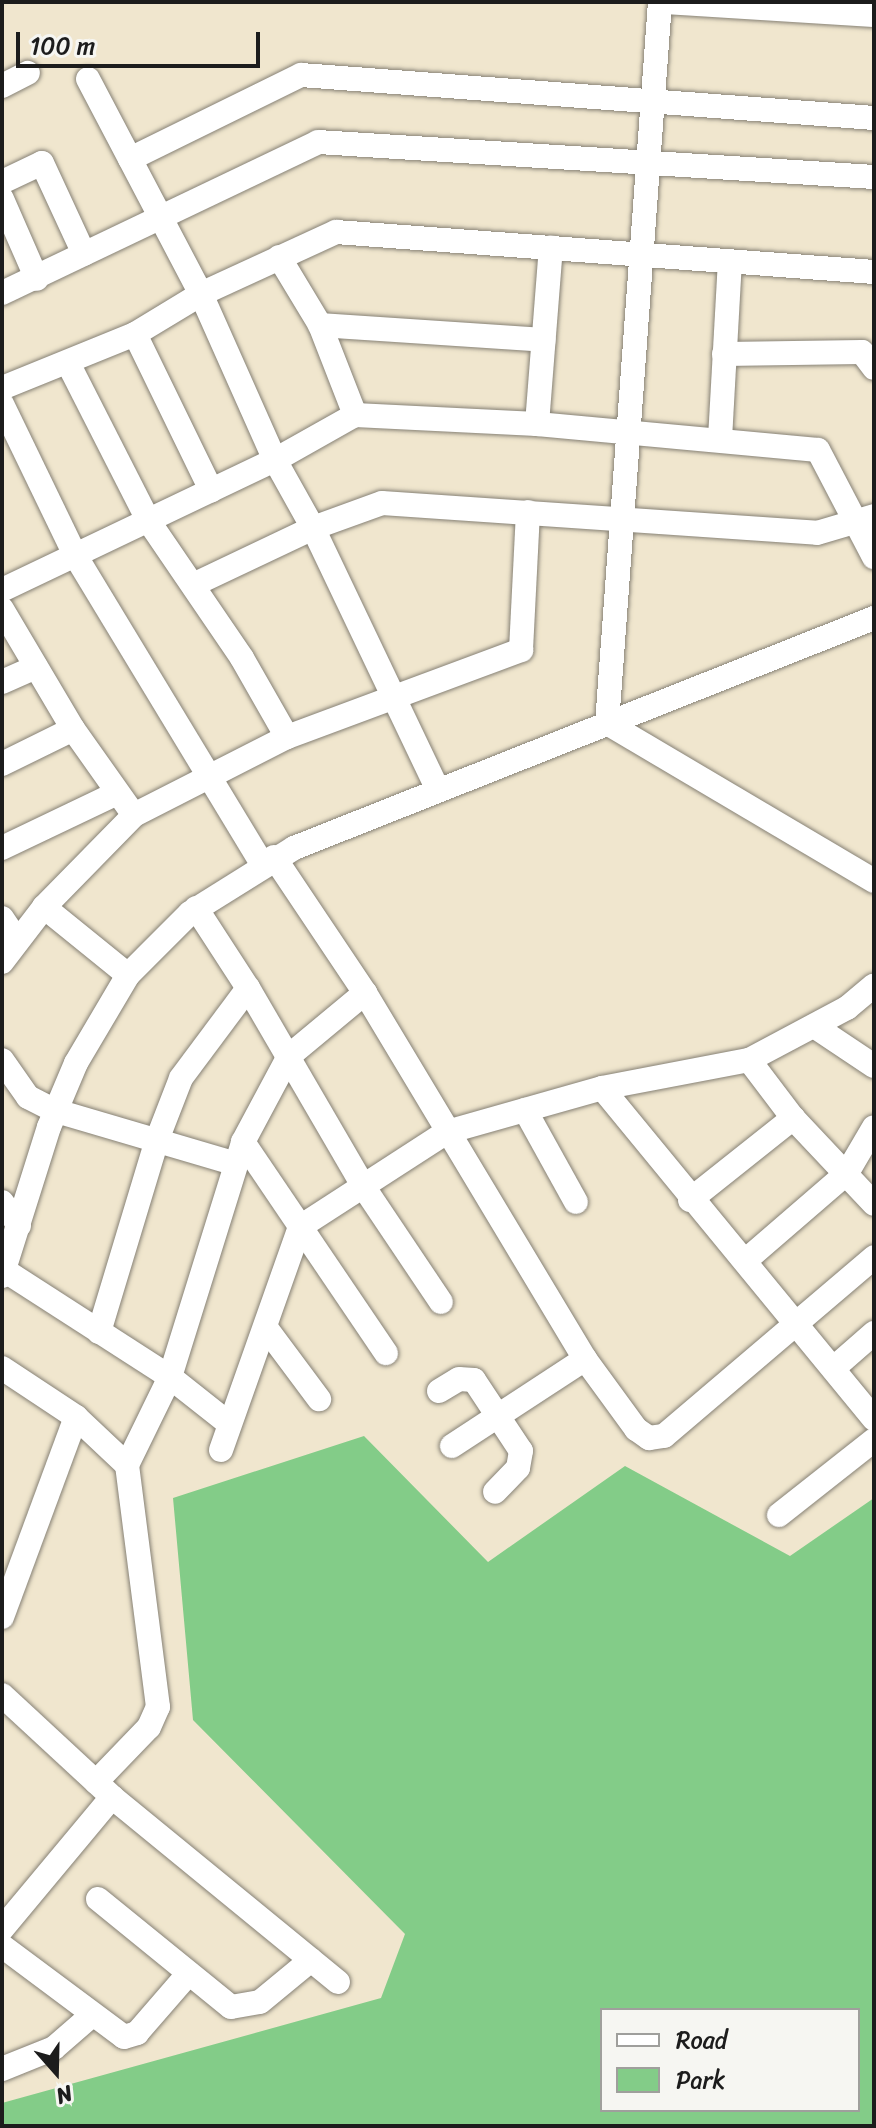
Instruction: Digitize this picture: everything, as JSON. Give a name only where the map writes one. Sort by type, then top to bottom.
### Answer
[{"type":"street","points":[[607,723],[662,2],[874,15]]},
{"type":"street","points":[[2,86],[28,73]]},
{"type":"street","points":[[130,159],[301,75],[874,118]]},
{"type":"street","points":[[88,79],[157,219],[201,294],[275,460],[313,528],[438,790]]},
{"type":"street","points":[[2,293],[37,279],[318,142],[874,177]]},
{"type":"street","points":[[2,182],[42,163],[84,254]]},
{"type":"street","points":[[2,199],[37,279]]},
{"type":"street","points":[[2,388],[135,334],[201,294],[336,232],[874,272]]},
{"type":"street","points":[[537,424],[551,248]]},
{"type":"street","points":[[279,257],[320,325],[355,415]]},
{"type":"street","points":[[720,439],[730,262]]},
{"type":"street","points":[[320,325],[543,340]]},
{"type":"street","points":[[135,334],[211,490]]},
{"type":"street","points":[[724,354],[862,352],[874,368]]},
{"type":"street","points":[[68,363],[148,520],[195,584],[287,737]]},
{"type":"street","points":[[2,404],[75,555],[209,776],[365,993],[585,1359],[636,1429],[649,1438],[664,1436],[874,1257]]},
{"type":"street","points":[[2,590],[275,460],[355,415],[537,424],[818,450],[866,519],[874,557]]},
{"type":"street","points":[[195,584],[313,528],[382,503],[817,533],[866,519]]},
{"type":"street","points":[[2,962],[16,939],[44,907],[134,815],[287,737],[521,650],[528,512]]},
{"type":"street","points":[[2,609],[73,729],[115,794],[134,815]]},
{"type":"street","points":[[228,1423],[170,1377],[3,1273],[56,1111],[76,1063],[128,975],[196,908],[268,861],[438,790],[874,618]]},
{"type":"street","points":[[2,682],[36,667]]},
{"type":"street","points":[[607,723],[874,881]]},
{"type":"street","points":[[2,764],[73,729]]},
{"type":"street","points":[[2,848],[115,794]]},
{"type":"street","points":[[44,907],[128,975]]},
{"type":"street","points":[[196,908],[289,1056],[365,1189],[441,1302]]},
{"type":"street","points":[[2,918],[16,939]]},
{"type":"street","points":[[221,1450],[228,1423],[266,1328],[300,1227],[365,1189],[447,1132],[602,1088],[749,1060],[814,1026],[874,985]]},
{"type":"street","points":[[99,1332],[157,1140],[181,1078],[248,988]]},
{"type":"street","points":[[2,1929],[149,1727],[158,1707],[127,1465],[170,1377],[238,1152],[289,1056],[365,993]]},
{"type":"street","points":[[814,1026],[874,1066]]},
{"type":"street","points":[[2,1060],[28,1097],[56,1111],[157,1140],[238,1152],[300,1227],[386,1353]]},
{"type":"street","points":[[749,1060],[793,1118],[874,1204]]},
{"type":"street","points":[[602,1088],[690,1200],[835,1367],[874,1419]]},
{"type":"street","points":[[525,1110],[576,1202]]},
{"type":"street","points":[[690,1200],[793,1118]]},
{"type":"street","points":[[745,1261],[847,1173],[874,1127]]},
{"type":"street","points":[[2,1202],[19,1225]]},
{"type":"street","points":[[266,1328],[319,1399]]},
{"type":"street","points":[[835,1367],[874,1333]]},
{"type":"street","points":[[452,1446],[585,1359]]},
{"type":"street","points":[[2,1368],[76,1417],[127,1465]]},
{"type":"street","points":[[439,1391],[459,1379],[474,1380],[501,1414],[521,1451],[518,1468],[495,1492]]},
{"type":"street","points":[[2,1617],[76,1417]]},
{"type":"street","points":[[779,1515],[874,1440]]},
{"type":"street","points":[[2,1695],[104,1789],[338,1982]]},
{"type":"street","points":[[98,1899],[231,2007],[244,2009],[260,2002],[311,1960]]},
{"type":"street","points":[[2,1946],[124,2037],[132,2036],[189,1973]]},
{"type":"street","points":[[2,2069],[54,2048],[92,2015]]},
{"type":"green space","points":[[364,1436],[488,1562],[625,1466],[790,1556],[874,1498],[874,2126],[2,2126],[2,2103],[381,1998],[405,1934],[193,1720],[173,1498]]}]
